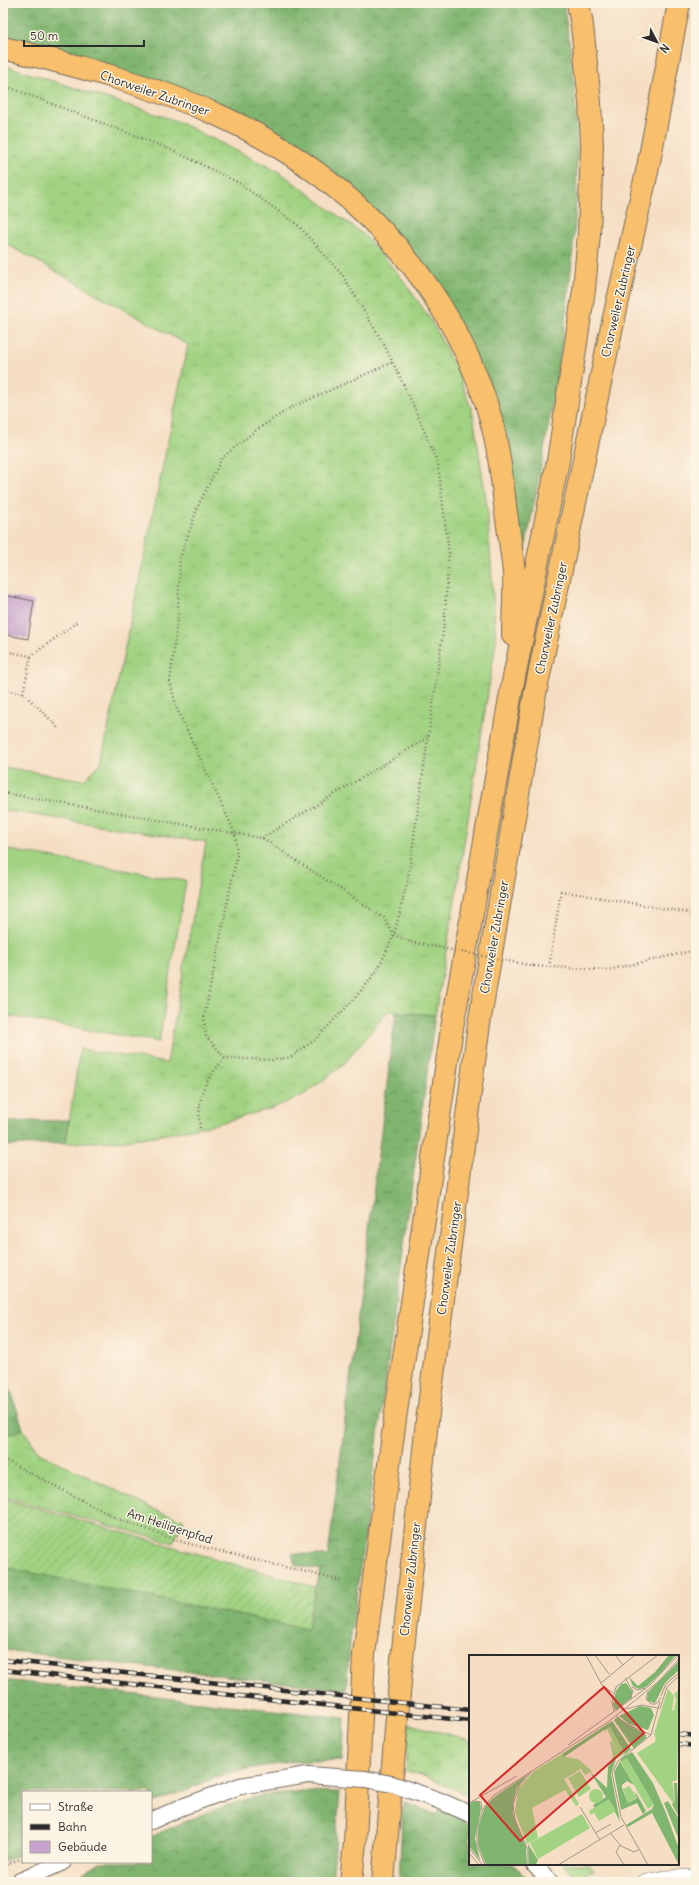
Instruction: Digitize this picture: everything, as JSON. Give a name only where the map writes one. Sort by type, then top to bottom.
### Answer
[{"type":"highway","name":"Chorweiler Zubringer","points":[[350,1879],[364,1654],[394,1426],[452,1028],[512,687],[558,461],[584,290],[590,234],[592,146],[590,102],[582,25],[578,3]]},
{"type":"highway","name":"Chorweiler Zubringer","points":[[383,1882],[402,1659],[427,1421],[479,1024],[535,694],[648,167],[679,3]]},
{"type":"highway","name":"Chorweiler Zubringer","points":[[3,48],[45,58],[150,89],[220,116],[270,142],[302,161],[361,209],[387,234],[419,274],[448,317],[466,353],[483,395],[500,455],[514,575],[512,687]]},
{"type":"street","points":[[152,1821],[182,1807],[240,1786],[308,1774],[366,1779],[392,1784],[438,1800],[469,1814]]},
{"type":"street","points":[[18,1882],[61,1863]]},
{"type":"street","points":[[535,1865],[550,1882]]},
{"type":"street","points":[[643,1882],[665,1876],[696,1876]]},
{"type":"path","points":[[3,85],[172,150],[239,183],[298,226],[343,276],[393,362],[438,464],[449,553],[444,626],[408,878],[394,935],[377,971],[355,998],[316,1040],[291,1057],[274,1060],[225,1058],[206,1036],[204,1018],[237,855],[235,833],[204,771],[177,709],[170,682],[178,614],[180,558],[198,506],[222,458],[255,431],[290,408],[393,362]]},
{"type":"path","points":[[24,693],[31,656],[77,622]]},
{"type":"path","points":[[3,651],[31,656]]},
{"type":"path","points":[[3,690],[24,693],[57,726],[58,730]]},
{"type":"path","points":[[262,838],[429,737]]},
{"type":"path","points":[[3,793],[262,838],[384,918],[394,935],[411,942],[534,966],[608,970],[696,950]]},
{"type":"path","points":[[549,967],[561,891],[696,914]]},
{"type":"path","points":[[200,1128],[198,1110],[202,1091],[213,1071],[225,1058]]},
{"type":"path","name":"Am Heiligenpfad","points":[[3,1459],[118,1519],[182,1542],[343,1581]]},
{"type":"path","points":[[3,1866],[17,1860],[22,1860]]},
{"type":"green space","points":[[3,3],[563,3],[573,74],[577,144],[575,214],[570,284],[561,353],[523,561],[500,423],[357,192],[328,168],[275,133],[3,38]]},
{"type":"green space","points":[[3,65],[177,121],[281,173],[364,235],[400,276],[429,317],[458,372],[473,414],[487,505],[496,641],[457,888],[435,1015],[388,1011],[342,1066],[305,1094],[273,1108],[216,1124],[161,1135],[119,1141],[66,1143],[80,1049],[167,1063],[206,842],[3,810],[3,767],[84,780],[101,763],[188,345],[3,242]]},
{"type":"green space","points":[[3,849],[186,881],[159,1042],[3,1015]]},
{"type":"green space","points":[[396,1012],[435,1015],[351,1635],[346,1690],[3,1650],[3,1567],[307,1629],[315,1587],[321,1570],[295,1565],[292,1553],[328,1556]]},
{"type":"green space","points":[[69,1120],[66,1143],[3,1146],[3,1122]]},
{"type":"green space","points":[[3,1366],[23,1429],[3,1437]]},
{"type":"green space","points":[[23,1429],[39,1453],[162,1513],[184,1520],[173,1543],[5,1497],[3,1504],[3,1437]]},
{"type":"green space","points":[[5,1499],[315,1587],[307,1629],[3,1567],[3,1508]]},
{"type":"green space","points":[[3,1680],[345,1718],[342,1760],[286,1762],[225,1774],[152,1804],[152,1791],[22,1791],[22,1853],[3,1861]]},
{"type":"green space","points":[[409,1724],[469,1740],[469,1796],[421,1775],[406,1771]]},
{"type":"green space","points":[[303,1791],[340,1792],[332,1882],[69,1882],[98,1863],[152,1863],[152,1837],[222,1807],[272,1794]]},
{"type":"green space","points":[[403,1802],[437,1815],[438,1809],[459,1818],[469,1825],[469,1865],[515,1865],[530,1882],[399,1882]]},
{"type":"green space","points":[[564,1865],[590,1865],[594,1871],[575,1878]]},
{"type":"building","points":[[3,595],[34,601],[28,639],[3,634]]},
{"type":"railway","points":[[3,1660],[469,1710]]},
{"type":"railway","points":[[3,1670],[469,1721]]},
{"type":"railway","points":[[679,1734],[696,1736]]},
{"type":"railway","points":[[679,1744],[696,1746]]}]
